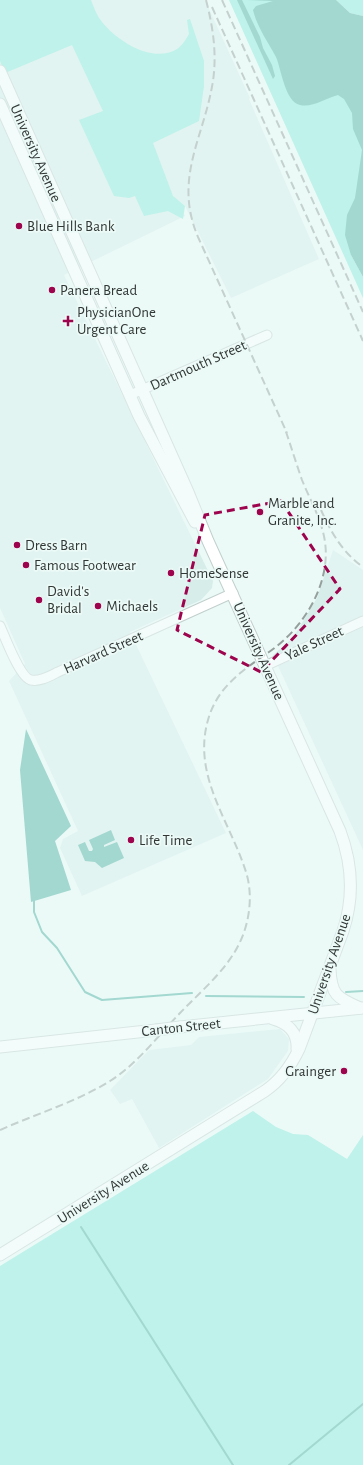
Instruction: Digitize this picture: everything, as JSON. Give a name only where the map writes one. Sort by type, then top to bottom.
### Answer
[{"type":"main road","name":"University Avenue","points":[[0,71],[191,497],[208,541],[233,593],[340,831],[348,855],[350,889],[347,914],[331,964],[296,1054],[284,1074],[265,1091],[0,1255]]},
{"type":"main road","name":"University Avenue","points":[[0,104],[130,395],[182,499],[208,541]]},
{"type":"main road","points":[[331,964],[330,980],[334,992],[341,999],[362,1008]]},
{"type":"main road","name":"Canton Street","points":[[0,1047],[362,1008]]},
{"type":"main road","points":[[271,1018],[282,1022],[292,1030],[297,1041],[296,1054]]},
{"type":"street","name":"Dartmouth Street","points":[[130,395],[267,335]]},
{"type":"street","name":"Harvard Street","points":[[0,626],[21,672],[28,679],[34,680],[58,672],[233,593]]},
{"type":"street","name":"Yale Street","points":[[265,666],[363,621]]},
{"type":"highlighted area","points":[[281,501],[340,589],[261,672],[177,630],[205,515]]},
{"type":"shaded area","points":[[0,0],[205,0],[250,98],[249,99],[319,259],[231,298],[185,206],[179,201],[185,216],[64,275],[213,581],[212,588],[201,600],[130,632],[226,833],[82,896],[60,848],[63,839],[78,831],[9,681],[25,664],[0,608]]},
{"type":"shaded area","points":[[0,0],[91,0],[100,20],[117,36],[136,48],[157,54],[168,53],[181,46],[189,34],[187,20],[190,19],[204,61],[204,86],[199,121],[153,143],[173,196],[185,206],[183,219],[168,211],[144,216],[135,196],[129,198],[114,196],[79,120],[103,111],[72,45],[5,73],[0,61]]},
{"type":"shaded area","points":[[229,0],[324,0],[344,90],[363,108],[363,205],[351,255],[363,277],[363,298]]},
{"type":"shaded area","points":[[237,0],[242,0],[260,37],[263,48],[272,65],[275,76],[273,79]]},
{"type":"shaded area","points":[[247,0],[336,0],[350,13],[363,16],[363,277],[351,255],[345,235],[347,215],[355,198],[362,150],[353,129],[352,113],[344,99],[338,95],[305,106],[295,103],[287,91],[276,57],[260,28],[253,10],[256,6],[273,1]]},
{"type":"shaded area","points":[[336,0],[363,0],[363,16],[350,13]]},
{"type":"shaded area","points":[[333,550],[363,570],[363,850],[273,655],[293,638],[317,598]]},
{"type":"shaded area","points":[[26,729],[71,826],[55,841],[71,890],[31,902],[20,770]]},
{"type":"shaded area","points":[[111,830],[115,840],[104,845],[104,847],[117,842],[124,858],[102,868],[95,862],[85,861],[78,845],[85,842],[89,851],[92,851],[93,849],[89,840]]},
{"type":"shaded area","points":[[280,1029],[289,1039],[288,1051],[268,1079],[159,1148],[132,1099],[120,1104],[110,1090],[149,1050],[191,1045],[199,1037]]},
{"type":"shaded area","points":[[253,1111],[276,1127],[293,1134],[308,1135],[347,1159],[363,1135],[363,1465],[0,1465],[0,1266]]},
{"type":"waterway","points":[[34,900],[34,912],[42,932],[57,948],[85,992],[102,1000],[192,993]]},
{"type":"waterway","points":[[346,992],[363,991]]},
{"type":"waterway","points":[[206,996],[304,997]]},
{"type":"waterway","points":[[81,1227],[233,1465]]},
{"type":"waterway","points":[[289,1465],[363,1404]]},
{"type":"railway","points":[[206,0],[211,20],[215,60],[209,102],[189,177],[191,216],[198,237],[287,433]]},
{"type":"railway","points":[[222,0],[363,312]]},
{"type":"railway","points":[[212,7],[363,341]]},
{"type":"railway","points":[[0,1130],[84,1095],[120,1074],[147,1049],[221,971],[235,952],[240,942],[248,916],[250,898],[248,880],[239,853],[215,798],[205,760],[204,741],[212,708],[224,689],[232,680],[293,631],[312,604],[324,574],[326,558],[325,542],[319,518],[302,480],[285,429]]},
{"type":"railway","points":[[321,510],[343,548],[363,567]]},
{"type":"place","name":"Blue Hills Bank","points":[[19,226]]},
{"type":"place","name":"Panera Bread","points":[[52,290]]},
{"type":"place","name":"PhysicianOne Urgent Care","points":[[68,321]]},
{"type":"place","name":"Marble and Granite, Inc.","points":[[260,512]]},
{"type":"place","name":"Dress Barn","points":[[17,545]]},
{"type":"place","name":"Famous Footwear","points":[[26,565]]},
{"type":"place","name":"HomeSense","points":[[171,573]]},
{"type":"place","name":"David's Bridal","points":[[39,600]]},
{"type":"place","name":"Michaels","points":[[98,606]]},
{"type":"place","name":"Life Time","points":[[131,840]]},
{"type":"place","name":"Grainger","points":[[344,1071]]}]
